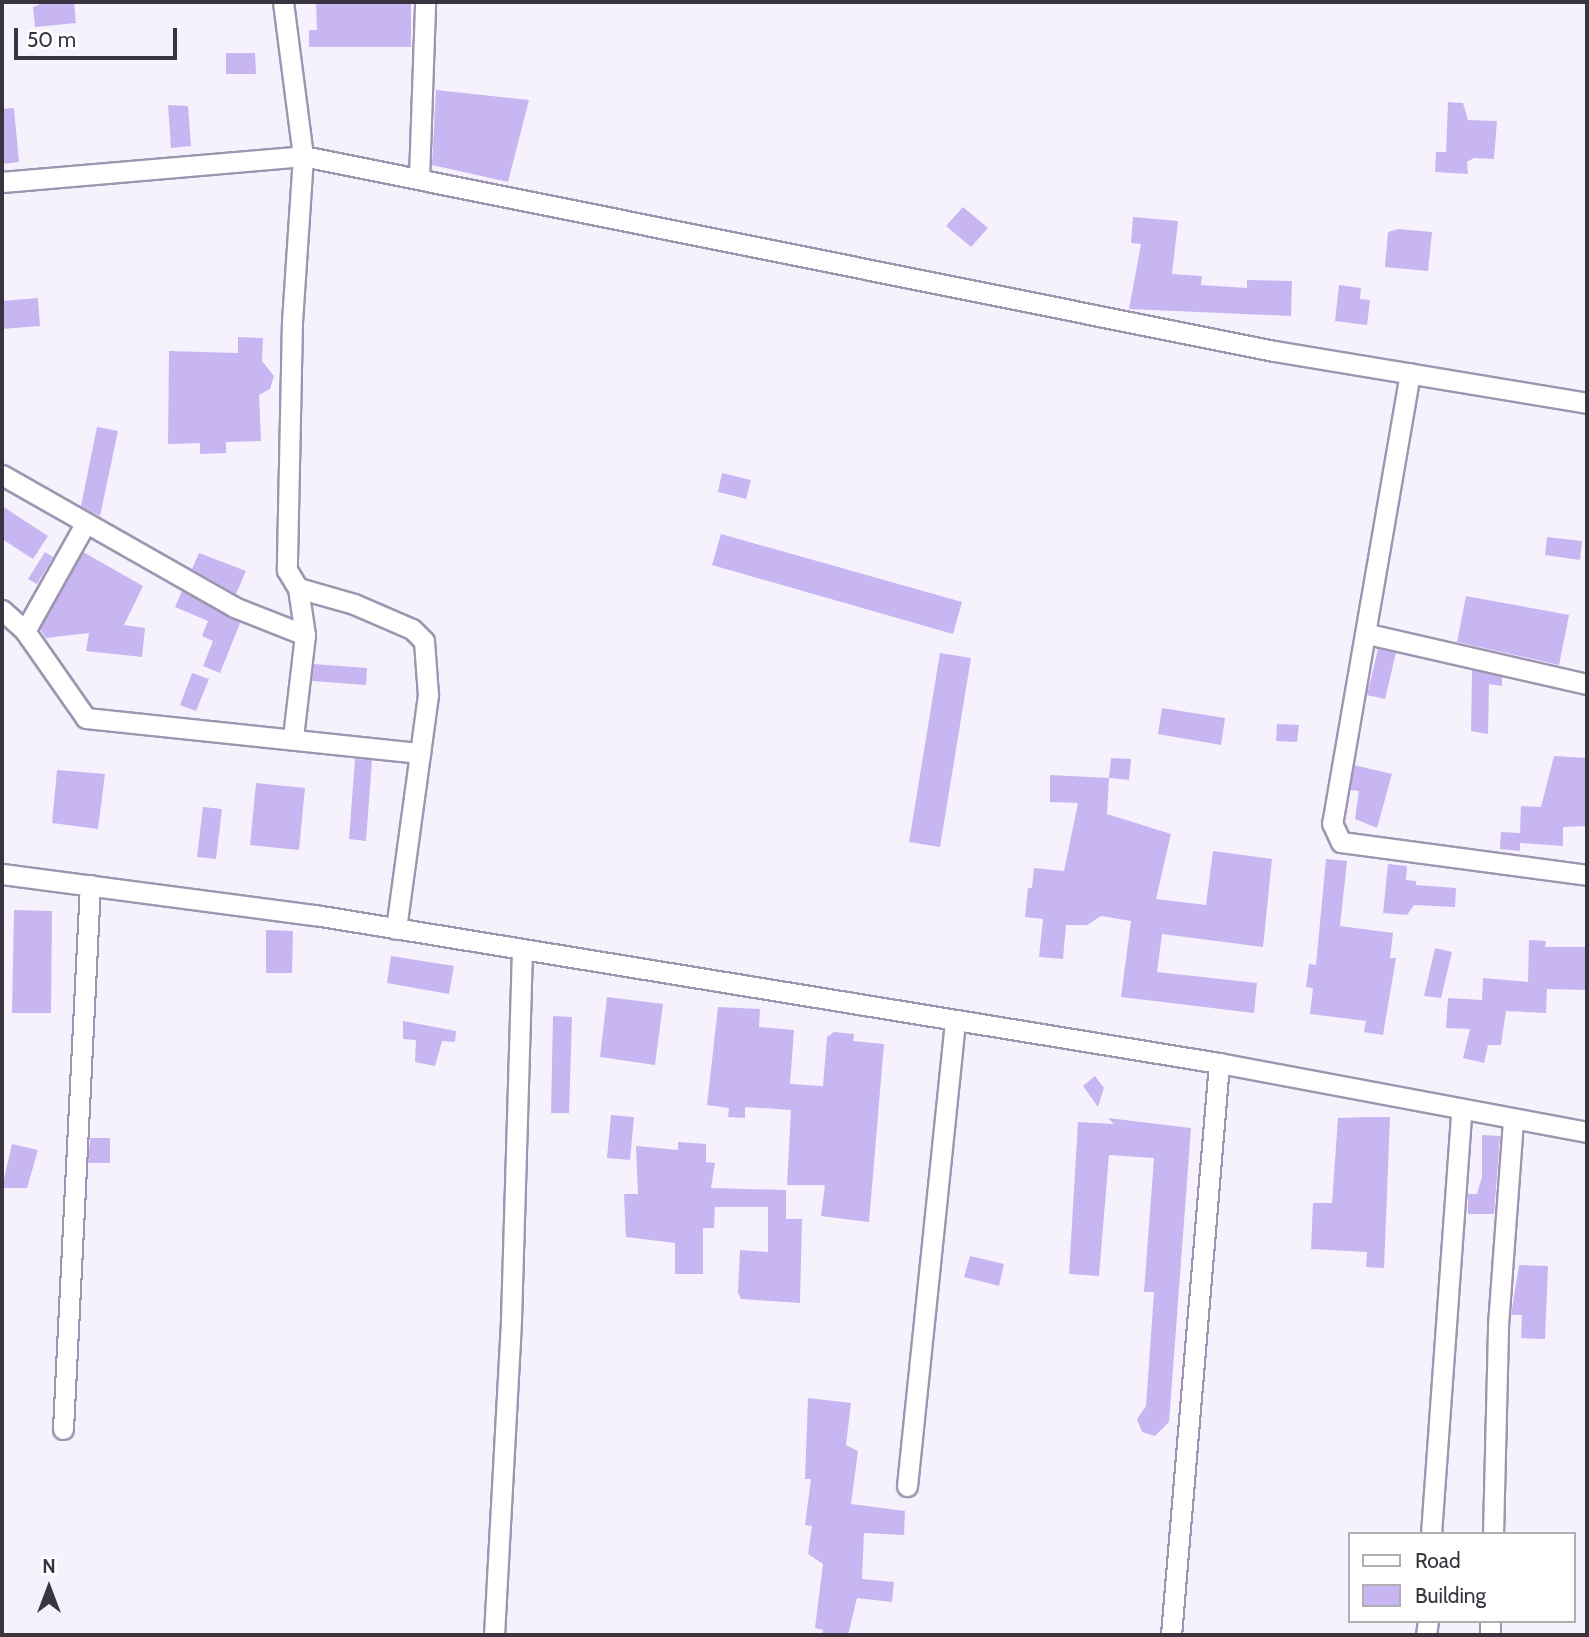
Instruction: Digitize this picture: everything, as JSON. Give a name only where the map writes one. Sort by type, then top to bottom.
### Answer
[{"type":"street","points":[[283,2],[303,156],[286,536],[287,570],[298,588],[306,635],[293,737]]},
{"type":"street","points":[[419,178],[425,2]]},
{"type":"street","points":[[2,181],[303,156],[1273,351],[1587,403]]},
{"type":"street","points":[[1410,373],[1368,634],[1332,823],[1342,842],[1587,875]]},
{"type":"street","points":[[2,475],[84,526],[234,607],[306,635]]},
{"type":"street","points":[[25,631],[84,526]]},
{"type":"street","points":[[298,588],[354,604],[412,629],[424,641],[429,667],[397,929]]},
{"type":"street","points":[[2,610],[25,631],[86,718],[293,737],[420,753]]},
{"type":"street","points":[[1368,634],[1587,684]]},
{"type":"street","points":[[2,874],[522,949],[756,992],[955,1020],[1219,1063],[1513,1122],[1587,1132]]},
{"type":"street","points":[[63,1429],[90,885]]},
{"type":"street","points":[[494,1635],[522,949]]},
{"type":"street","points":[[907,1486],[955,1020]]},
{"type":"street","points":[[1171,1635],[1219,1063]]},
{"type":"street","points":[[1431,1532],[1461,1111]]},
{"type":"street","points":[[1493,1532],[1498,1325],[1513,1122]]},
{"type":"building","points":[[45,2],[74,2],[76,23],[35,27],[33,7]]},
{"type":"building","points":[[316,2],[411,2],[411,47],[309,47],[309,30],[317,30]]},
{"type":"building","points":[[226,53],[255,53],[256,74],[226,74]]},
{"type":"building","points":[[436,90],[529,100],[508,182],[432,165]]},
{"type":"building","points":[[1448,102],[1463,103],[1468,120],[1497,121],[1494,159],[1474,158],[1467,162],[1468,174],[1435,172],[1436,152],[1446,152]]},
{"type":"building","points":[[168,105],[188,106],[191,146],[171,148]]},
{"type":"building","points":[[14,108],[19,162],[2,164],[2,109]]},
{"type":"building","points":[[963,207],[988,228],[971,247],[946,226]]},
{"type":"building","points":[[1133,217],[1178,221],[1172,274],[1202,276],[1201,285],[1247,288],[1247,280],[1292,281],[1291,316],[1129,309],[1141,244],[1131,243]]},
{"type":"building","points":[[1398,229],[1432,232],[1428,271],[1385,267],[1388,232]]},
{"type":"building","points":[[1339,285],[1361,288],[1360,299],[1370,300],[1367,325],[1335,321]]},
{"type":"building","points":[[38,298],[40,326],[2,329],[2,301]]},
{"type":"building","points":[[238,337],[263,338],[262,361],[274,376],[270,389],[259,395],[261,441],[226,442],[226,453],[200,454],[200,443],[168,444],[169,351],[238,353]]},
{"type":"building","points":[[97,427],[118,431],[100,516],[81,506]]},
{"type":"building","points":[[722,473],[751,480],[746,499],[718,492]]},
{"type":"building","points":[[2,506],[48,536],[33,559],[2,539]]},
{"type":"building","points":[[721,534],[962,602],[953,634],[712,565]]},
{"type":"building","points":[[1547,537],[1582,541],[1580,560],[1545,555]]},
{"type":"building","points":[[45,552],[53,557],[37,584],[28,579]]},
{"type":"building","points":[[83,552],[143,586],[124,625],[145,628],[142,657],[86,651],[89,633],[46,638],[40,629]]},
{"type":"building","points":[[199,553],[246,571],[236,594],[192,569]]},
{"type":"building","points":[[182,591],[240,623],[220,673],[203,666],[213,641],[202,636],[208,621],[175,607]]},
{"type":"building","points":[[1466,596],[1569,615],[1559,665],[1457,642]]},
{"type":"building","points":[[1378,649],[1396,653],[1385,699],[1367,695]]},
{"type":"building","points":[[940,653],[971,658],[940,847],[909,842]]},
{"type":"building","points":[[314,664],[367,668],[366,685],[312,681]]},
{"type":"building","points":[[1472,670],[1502,677],[1502,686],[1489,684],[1488,734],[1471,731]]},
{"type":"building","points":[[192,673],[209,679],[196,711],[180,705]]},
{"type":"building","points":[[1162,708],[1225,718],[1221,745],[1158,734]]},
{"type":"building","points":[[1277,724],[1299,725],[1297,742],[1276,741]]},
{"type":"building","points":[[1554,756],[1587,758],[1587,826],[1563,827],[1563,846],[1520,843],[1520,851],[1500,849],[1501,832],[1520,833],[1521,806],[1541,807]]},
{"type":"building","points":[[1111,758],[1131,759],[1129,780],[1109,778]]},
{"type":"building","points":[[355,759],[372,760],[366,841],[349,839]]},
{"type":"building","points":[[1354,765],[1392,774],[1377,828],[1355,819],[1359,791],[1350,790]]},
{"type":"building","points":[[57,770],[105,774],[98,829],[52,823]]},
{"type":"building","points":[[1050,775],[1109,778],[1107,814],[1171,834],[1156,899],[1206,905],[1213,851],[1272,859],[1263,947],[1162,934],[1157,972],[1257,983],[1254,1013],[1121,997],[1131,921],[1101,916],[1087,925],[1066,925],[1063,959],[1039,957],[1043,919],[1025,917],[1028,888],[1032,888],[1034,868],[1064,871],[1078,803],[1050,802]]},
{"type":"building","points":[[256,783],[305,788],[299,850],[250,845]]},
{"type":"building","points":[[203,807],[222,809],[216,859],[197,857]]},
{"type":"building","points":[[1326,859],[1347,861],[1340,926],[1393,933],[1390,958],[1396,958],[1383,1035],[1364,1032],[1366,1021],[1310,1014],[1313,988],[1306,987],[1309,964],[1316,965]]},
{"type":"building","points":[[1388,864],[1407,866],[1406,880],[1416,881],[1416,885],[1456,888],[1455,907],[1414,905],[1407,915],[1383,913]]},
{"type":"building","points":[[14,910],[52,911],[51,1013],[12,1013]]},
{"type":"building","points":[[266,930],[293,931],[292,973],[266,973]]},
{"type":"building","points":[[1529,940],[1546,941],[1545,947],[1587,947],[1587,990],[1547,989],[1546,1013],[1506,1011],[1501,1045],[1488,1045],[1484,1063],[1463,1058],[1470,1029],[1446,1028],[1448,998],[1482,1000],[1483,978],[1528,982]]},
{"type":"building","points":[[1435,948],[1452,952],[1441,998],[1424,996]]},
{"type":"building","points":[[391,956],[454,966],[449,994],[387,983]]},
{"type":"building","points":[[607,997],[663,1004],[655,1065],[600,1057]]},
{"type":"building","points":[[718,1007],[760,1009],[759,1027],[794,1030],[790,1084],[823,1086],[827,1037],[834,1032],[854,1034],[853,1041],[884,1044],[869,1222],[821,1216],[825,1185],[787,1185],[791,1110],[745,1107],[745,1118],[728,1117],[729,1108],[707,1105]]},
{"type":"building","points":[[553,1016],[572,1017],[569,1113],[551,1113]]},
{"type":"building","points":[[403,1021],[456,1031],[455,1042],[442,1041],[435,1066],[415,1062],[416,1040],[403,1039]]},
{"type":"building","points":[[1095,1076],[1104,1088],[1098,1107],[1083,1086]]},
{"type":"building","points":[[611,1115],[634,1117],[630,1160],[607,1158]]},
{"type":"building","points":[[1390,1117],[1384,1268],[1366,1267],[1367,1252],[1311,1249],[1313,1203],[1332,1203],[1338,1118]]},
{"type":"building","points":[[1108,1118],[1191,1128],[1169,1422],[1155,1436],[1142,1432],[1137,1419],[1146,1406],[1154,1292],[1144,1292],[1154,1158],[1109,1155],[1099,1276],[1069,1274],[1078,1122],[1114,1124]]},
{"type":"building","points":[[1482,1135],[1500,1136],[1494,1214],[1468,1214],[1468,1194],[1477,1194],[1482,1177]]},
{"type":"building","points":[[90,1138],[110,1138],[110,1163],[88,1163]]},
{"type":"building","points":[[678,1142],[706,1144],[706,1162],[715,1163],[711,1188],[786,1190],[786,1219],[802,1219],[800,1303],[741,1299],[738,1293],[740,1250],[768,1252],[768,1207],[715,1207],[714,1228],[703,1228],[703,1274],[675,1274],[675,1243],[626,1237],[624,1194],[638,1194],[636,1146],[678,1150]]},
{"type":"building","points":[[12,1144],[38,1150],[27,1188],[2,1188]]},
{"type":"building","points":[[970,1256],[1004,1264],[999,1286],[964,1277]]},
{"type":"building","points":[[1519,1265],[1548,1266],[1545,1339],[1521,1338],[1522,1315],[1511,1315]]},
{"type":"building","points":[[808,1398],[851,1403],[846,1445],[858,1451],[851,1504],[905,1511],[904,1535],[864,1533],[862,1579],[894,1582],[892,1602],[857,1598],[848,1635],[822,1635],[823,1630],[815,1628],[823,1564],[808,1554],[812,1526],[805,1525],[811,1479],[805,1479]]}]
